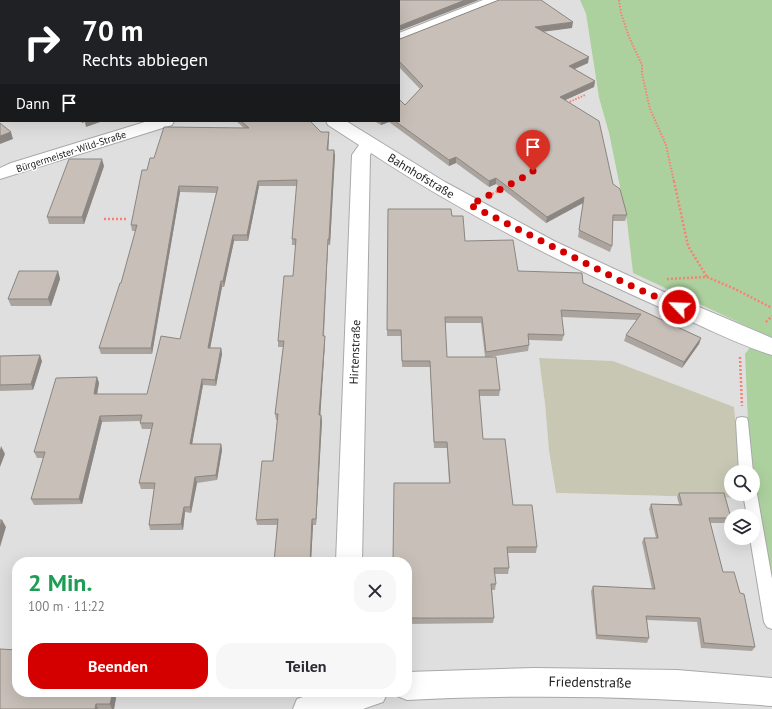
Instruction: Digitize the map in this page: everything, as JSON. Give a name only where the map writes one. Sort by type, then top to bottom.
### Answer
[{"type":"street","points":[[400,38],[496,0]]},
{"type":"street","name":"Bürgermeister-Wild-Straße","points":[[0,174],[163,122]]},
{"type":"street","name":"Bahnhofstraße","points":[[335,122],[368,144],[470,205],[627,284],[772,347]]},
{"type":"street","name":"Hirtenstraße","points":[[349,557],[361,156],[368,144]]},
{"type":"street","name":"Friedenstraße","points":[[412,686],[464,683],[564,682],[664,684],[772,692]]},
{"type":"street","points":[[308,709],[354,698]]},
{"type":"lane","points":[[742,422],[745,465]]},
{"type":"lane","points":[[751,501],[772,622]]},
{"type":"path","points":[[619,0],[621,13],[629,37],[642,65],[642,74],[650,109],[666,145],[688,246],[707,277]]},
{"type":"path","points":[[564,104],[584,95]]},
{"type":"path","points":[[470,205],[505,187]]},
{"type":"path","points":[[104,219],[128,219]]},
{"type":"path","points":[[663,279],[707,277],[735,289],[772,308]]},
{"type":"path","points":[[742,422],[739,360],[741,350],[748,337]]},
{"type":"shaded area","points":[[400,0],[580,0],[586,14],[599,98],[609,133],[627,222],[633,273],[761,333],[750,465],[746,465],[539,358],[549,451],[556,493],[724,498],[724,501],[757,501],[758,509],[724,509],[724,545],[760,545],[760,519],[772,583],[772,709],[0,709],[0,122],[400,122]]},
{"type":"shaded area","points":[[539,358],[613,361],[734,407],[739,465],[724,465],[724,498],[556,493],[549,451]]},
{"type":"green space","points":[[580,0],[772,0],[772,583],[760,519],[760,509],[758,509],[757,501],[760,501],[760,465],[750,465],[745,354],[761,333],[633,273],[627,222],[609,133],[599,98],[586,14]]},
{"type":"building","points":[[400,0],[465,0],[400,26]]},
{"type":"building","points":[[499,0],[541,0],[573,22],[535,27],[589,57],[569,66],[595,81],[560,97],[599,121],[613,184],[620,189],[627,215],[613,215],[612,246],[579,230],[584,197],[547,217],[496,178],[489,181],[456,157],[449,160],[396,122],[400,122],[400,100],[405,105],[423,86],[400,62],[400,39]]},
{"type":"building","points":[[242,122],[311,122],[321,132],[329,132],[327,150],[334,150],[323,336],[325,336],[319,415],[321,415],[316,519],[312,519],[310,557],[274,557],[278,519],[256,520],[262,461],[273,461],[278,414],[275,414],[284,341],[278,341],[284,276],[293,276],[296,239],[292,239],[297,180],[258,181],[247,235],[233,235],[223,281],[221,281],[208,348],[221,348],[215,380],[202,379],[190,444],[221,444],[216,475],[195,477],[190,507],[184,507],[181,524],[149,525],[155,483],[139,483],[153,423],[140,423],[142,415],[100,416],[79,499],[31,499],[45,452],[34,452],[56,378],[97,377],[94,394],[147,394],[161,336],[180,339],[218,187],[179,186],[151,348],[99,348],[121,283],[137,225],[131,225],[142,170],[147,170],[150,158],[154,158],[164,127],[249,128]]},
{"type":"building","points":[[0,123],[11,132],[0,136]]},
{"type":"building","points":[[69,159],[102,159],[82,217],[47,217]]},
{"type":"building","points":[[388,209],[451,209],[452,216],[463,216],[465,241],[513,240],[518,271],[582,273],[583,283],[701,338],[684,362],[626,335],[641,314],[561,310],[564,335],[528,334],[529,345],[486,352],[482,317],[445,317],[447,357],[496,357],[500,390],[479,390],[483,439],[505,439],[513,505],[532,505],[537,547],[507,547],[509,568],[494,568],[496,584],[491,584],[494,618],[412,618],[412,557],[393,557],[394,483],[450,483],[447,442],[434,442],[430,361],[402,361],[401,330],[387,330]]},
{"type":"building","points":[[19,271],[58,271],[48,299],[8,299]]},
{"type":"building","points":[[40,355],[31,384],[0,385],[0,356]]},
{"type":"building","points":[[679,493],[724,493],[724,501],[726,501],[728,509],[724,509],[724,518],[709,518],[723,572],[734,572],[740,593],[744,594],[755,647],[704,643],[700,618],[646,616],[649,638],[597,635],[593,586],[655,589],[644,538],[658,538],[651,504],[682,505]]},
{"type":"building","points":[[0,649],[12,650],[12,697],[112,697],[110,704],[96,704],[95,709],[0,709]]},
{"type":"route","points":[[533,171],[470,205],[627,284],[679,307]]}]
